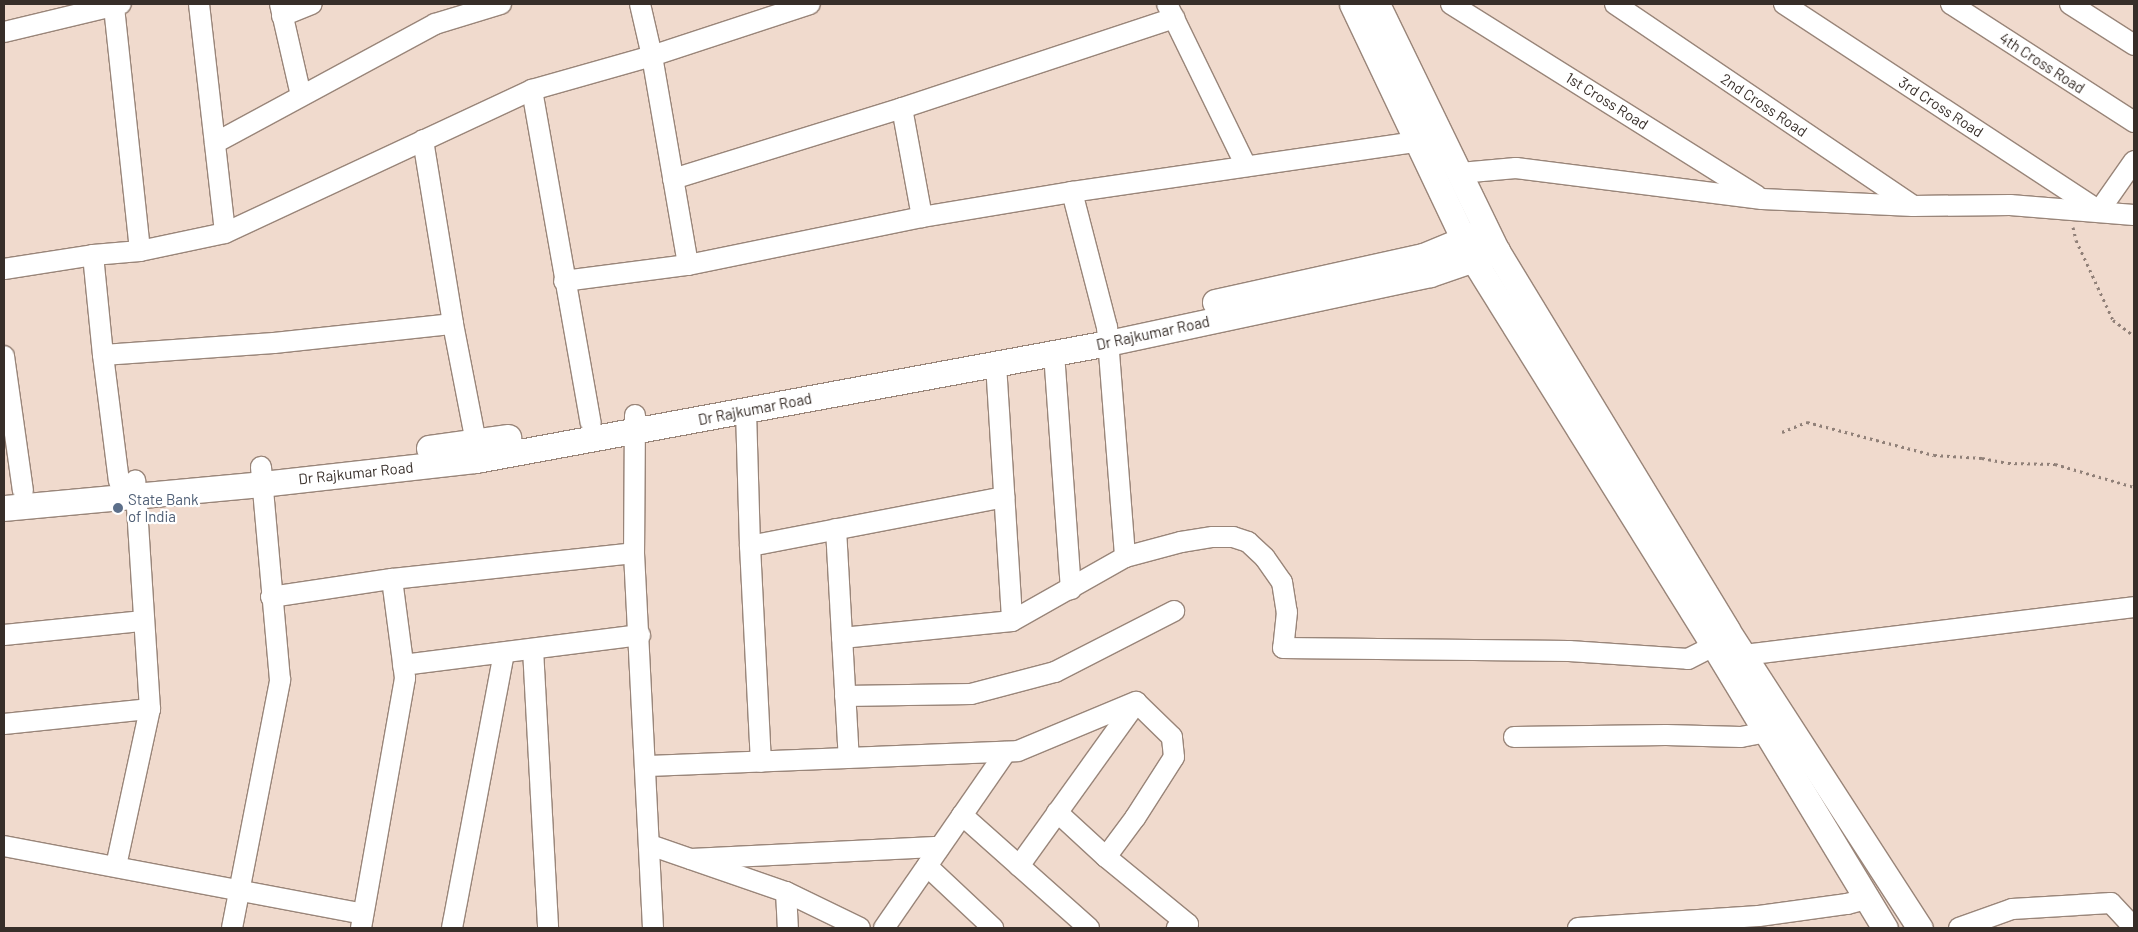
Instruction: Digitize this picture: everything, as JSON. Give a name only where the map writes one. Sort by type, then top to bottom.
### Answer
[{"type":"main road","points":[[1361,5],[1416,142],[1468,250],[1714,646],[1885,928]]},
{"type":"main road","points":[[1361,5],[1460,173],[1491,240],[1744,655],[1920,928]]},
{"type":"main road","name":"Dr Rajkumar Road","points":[[14,492],[130,486],[476,460],[635,423],[1107,335],[1423,256],[1468,250],[1491,240]]},
{"type":"main road","name":"Dr Rajkumar Road","points":[[261,475],[591,423],[635,423],[746,411],[1054,353],[1107,335]]},
{"type":"main road","name":"Dr Rajkumar Road","points":[[4,508],[130,486]]},
{"type":"street","points":[[199,4],[225,233]]},
{"type":"street","points":[[301,96],[281,10],[312,4]]},
{"type":"street","points":[[215,143],[436,24],[501,4]]},
{"type":"street","points":[[640,4],[652,56],[688,265]]},
{"type":"street","points":[[4,269],[93,255],[140,251],[225,233],[532,90],[652,56],[810,4]]},
{"type":"street","name":"1st Cross Road","points":[[1451,4],[1762,199]]},
{"type":"street","name":"2nd Cross Road","points":[[1615,4],[1913,206]]},
{"type":"street","name":"3rd Cross Road","points":[[1784,4],[2099,211]]},
{"type":"street","name":"4th Cross Road","points":[[1951,4],[2134,122]]},
{"type":"street","points":[[2070,4],[2134,45]]},
{"type":"street","points":[[4,32],[118,5],[140,251]]},
{"type":"street","points":[[674,179],[902,108],[1170,11],[1246,166]]},
{"type":"street","points":[[532,90],[564,281],[591,423]]},
{"type":"street","points":[[902,108],[922,217]]},
{"type":"street","points":[[423,140],[453,324],[476,442]]},
{"type":"street","points":[[564,281],[688,265],[922,217],[1072,192],[1416,142]]},
{"type":"street","points":[[2099,211],[2134,161]]},
{"type":"street","points":[[1460,173],[1516,168],[1762,199],[1913,206],[2010,205],[2134,215]]},
{"type":"street","points":[[1072,192],[1107,335],[1125,557]]},
{"type":"street","points":[[93,255],[103,355],[130,486],[150,709],[116,866]]},
{"type":"street","points":[[103,355],[274,343],[453,324]]},
{"type":"street","points":[[1054,353],[1071,588]]},
{"type":"street","points":[[4,356],[14,492]]},
{"type":"street","points":[[996,364],[1012,621]]},
{"type":"street","points":[[746,411],[750,546],[761,762]]},
{"type":"street","points":[[635,423],[634,553],[640,635],[653,928]]},
{"type":"street","points":[[232,928],[280,680],[261,475]]},
{"type":"street","points":[[750,546],[1004,497]]},
{"type":"street","points":[[836,529],[849,758]]},
{"type":"street","points":[[842,638],[1012,621],[1125,557],[1181,542],[1213,537],[1234,537],[1248,542],[1265,558],[1282,582],[1286,612],[1283,648],[1569,652],[1688,659],[1714,646]]},
{"type":"street","points":[[271,597],[392,579],[634,553]]},
{"type":"street","points":[[4,846],[116,866],[362,921],[405,678],[392,579]]},
{"type":"street","points":[[1744,655],[2134,607]]},
{"type":"street","points":[[845,696],[971,694],[1018,682],[1055,672],[1174,611]]},
{"type":"street","points":[[4,636],[143,621]]},
{"type":"street","points":[[403,665],[640,635]]},
{"type":"street","points":[[533,649],[548,928]]},
{"type":"street","points":[[452,928],[504,653]]},
{"type":"street","points":[[646,766],[1018,751],[1136,702]]},
{"type":"street","points":[[1019,866],[1136,702]]},
{"type":"street","points":[[1106,857],[1135,818],[1174,757],[1172,737],[1136,702]]},
{"type":"street","points":[[4,724],[150,709]]},
{"type":"street","points":[[1514,737],[1666,735],[1741,737],[1766,732]]},
{"type":"street","points":[[884,928],[1006,752]]},
{"type":"street","points":[[1058,812],[1106,857],[1188,924],[1177,928]]},
{"type":"street","points":[[962,815],[1089,928]]},
{"type":"street","points":[[650,845],[786,892],[860,928]]},
{"type":"street","points":[[691,859],[940,847]]},
{"type":"street","points":[[927,866],[993,928]]},
{"type":"street","points":[[786,892],[788,928]]},
{"type":"street","points":[[1578,928],[1759,916],[1847,904],[1866,899]]},
{"type":"street","points":[[1959,928],[2012,909],[2111,903],[2134,928]]},
{"type":"path","points":[[2070,209],[2076,240],[2112,320],[2134,336]]},
{"type":"path","points":[[1782,432],[1807,422],[1934,455],[1982,458],[2008,463],[2055,464],[2134,487]]},
{"type":"place","name":"State Bank of India","points":[[118,508]]}]
